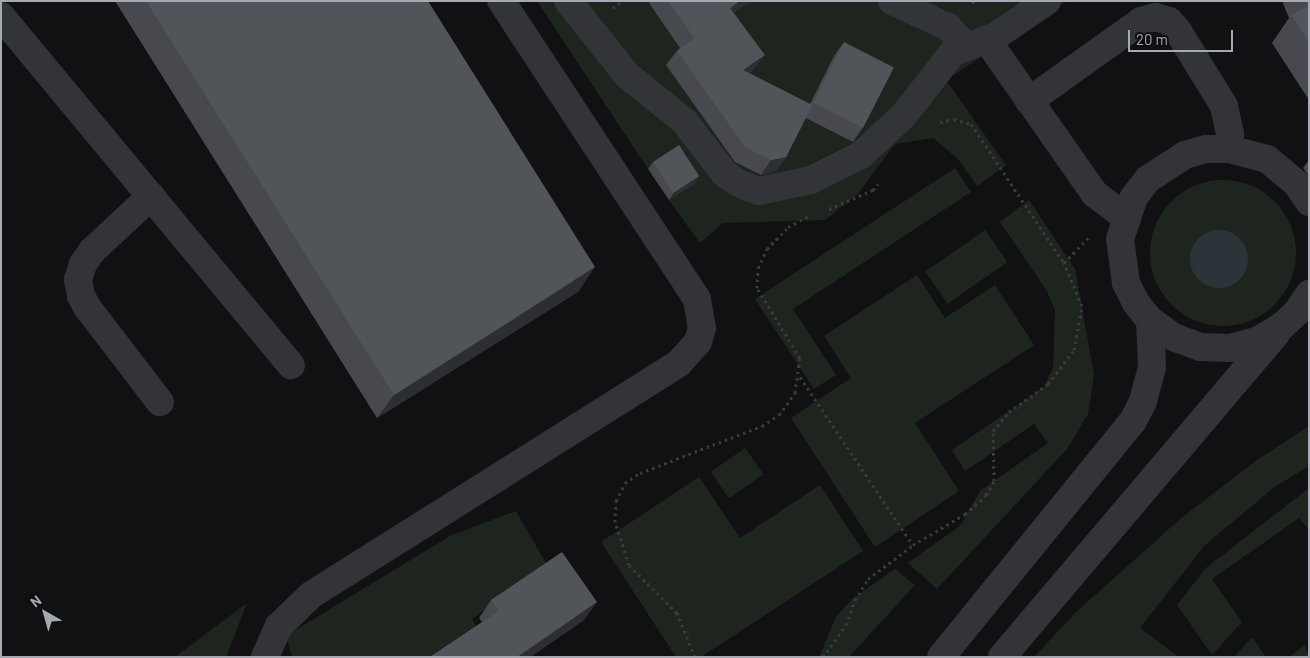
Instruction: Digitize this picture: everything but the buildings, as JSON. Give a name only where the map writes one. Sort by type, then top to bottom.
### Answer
[{"type":"lane","points":[[265,657],[279,626],[311,595],[679,363],[698,342],[702,328],[697,299],[501,1]]},
{"type":"lane","points":[[568,1],[627,75],[685,122],[724,173],[738,183],[759,190],[811,180],[861,155],[904,115],[943,62],[1047,1]]},
{"type":"lane","points":[[892,1],[948,27],[976,43],[1029,101],[1094,194],[1120,214]]},
{"type":"lane","points":[[1,16],[291,365]]},
{"type":"lane","points":[[1029,101],[1141,21],[1156,17],[1169,21],[1178,31],[1224,106],[1230,134],[1229,149]]},
{"type":"lane","points":[[1282,326],[1257,341],[1230,348],[1200,346],[1173,337],[1150,320],[1126,283],[1120,239],[1120,214],[1165,165],[1206,149],[1229,149],[1266,159],[1283,170],[1309,202]]},
{"type":"lane","points":[[151,196],[92,251],[83,264],[78,280],[81,296],[87,306],[160,402]]},
{"type":"lane","points":[[1002,657],[1282,326],[1297,312],[1309,294]]},
{"type":"lane","points":[[941,657],[1133,421],[1143,401],[1152,367],[1150,320]]},
{"type":"path","points":[[823,657],[846,625],[855,600],[868,579],[913,545],[965,514],[986,495],[994,480],[992,431],[1010,412],[1048,384],[1074,350],[1082,306],[1064,262],[971,124],[954,119],[934,124]]},
{"type":"path","points":[[695,657],[677,613],[629,565],[615,522],[616,501],[625,483],[640,473],[762,426],[779,415],[795,393],[800,376],[800,358],[793,343],[757,288],[758,268],[767,249],[788,227],[873,190],[886,176]]},
{"type":"path","points":[[1064,262],[1120,214]]},
{"type":"path","points":[[800,376],[913,545]]},
{"type":"shaded area","points":[[537,1],[1067,1],[946,80],[1006,165],[977,186],[958,159],[933,138],[895,144],[857,195],[825,220],[723,223],[700,243],[669,200],[693,184],[674,153],[648,169]]},
{"type":"shaded area","points":[[955,168],[971,192],[793,309],[836,375],[814,389],[755,299]]},
{"type":"shaded area","points":[[1223,180],[1251,186],[1275,201],[1290,225],[1296,253],[1290,281],[1275,305],[1251,320],[1223,326],[1195,320],[1171,305],[1156,281],[1150,253],[1156,225],[1171,201],[1195,186]]},
{"type":"shaded area","points":[[1029,200],[1075,269],[1094,375],[1088,414],[1067,449],[937,589],[908,563],[960,526],[980,491],[1048,443],[1034,424],[965,471],[952,450],[1044,387],[1053,367],[1055,310],[1047,291],[1000,222]]},
{"type":"shaded area","points":[[985,230],[1007,262],[948,304],[925,272]]},
{"type":"shaded area","points":[[1219,230],[1230,232],[1243,243],[1248,259],[1246,270],[1235,283],[1219,288],[1208,286],[1195,275],[1190,259],[1192,248],[1203,235]]},
{"type":"shaded area","points":[[917,275],[945,318],[995,285],[1034,345],[915,423],[959,491],[875,547],[791,418],[851,378],[824,336]]},
{"type":"shaded area","points":[[1309,426],[1309,466],[1276,486],[1205,545],[1140,628],[1179,657],[1034,657],[1075,613],[1180,519],[1257,460]]},
{"type":"shaded area","points":[[745,448],[763,474],[729,498],[711,472]]},
{"type":"shaded area","points":[[699,477],[740,538],[820,485],[863,551],[701,657],[676,657],[601,542]]},
{"type":"shaded area","points":[[1309,488],[1309,530],[1299,518],[1212,579],[1242,622],[1212,655],[1177,605],[1206,568]]},
{"type":"shaded area","points":[[516,511],[547,565],[472,619],[477,627],[432,657],[292,657],[286,636],[450,536]]},
{"type":"shaded area","points":[[895,569],[915,585],[849,657],[819,657],[836,617],[853,598]]},
{"type":"shaded area","points":[[247,603],[226,657],[175,657]]},
{"type":"shaded area","points":[[1252,637],[1266,657],[1234,657]]},
{"type":"shaded area","points":[[1305,645],[1309,657],[1289,657]]}]
